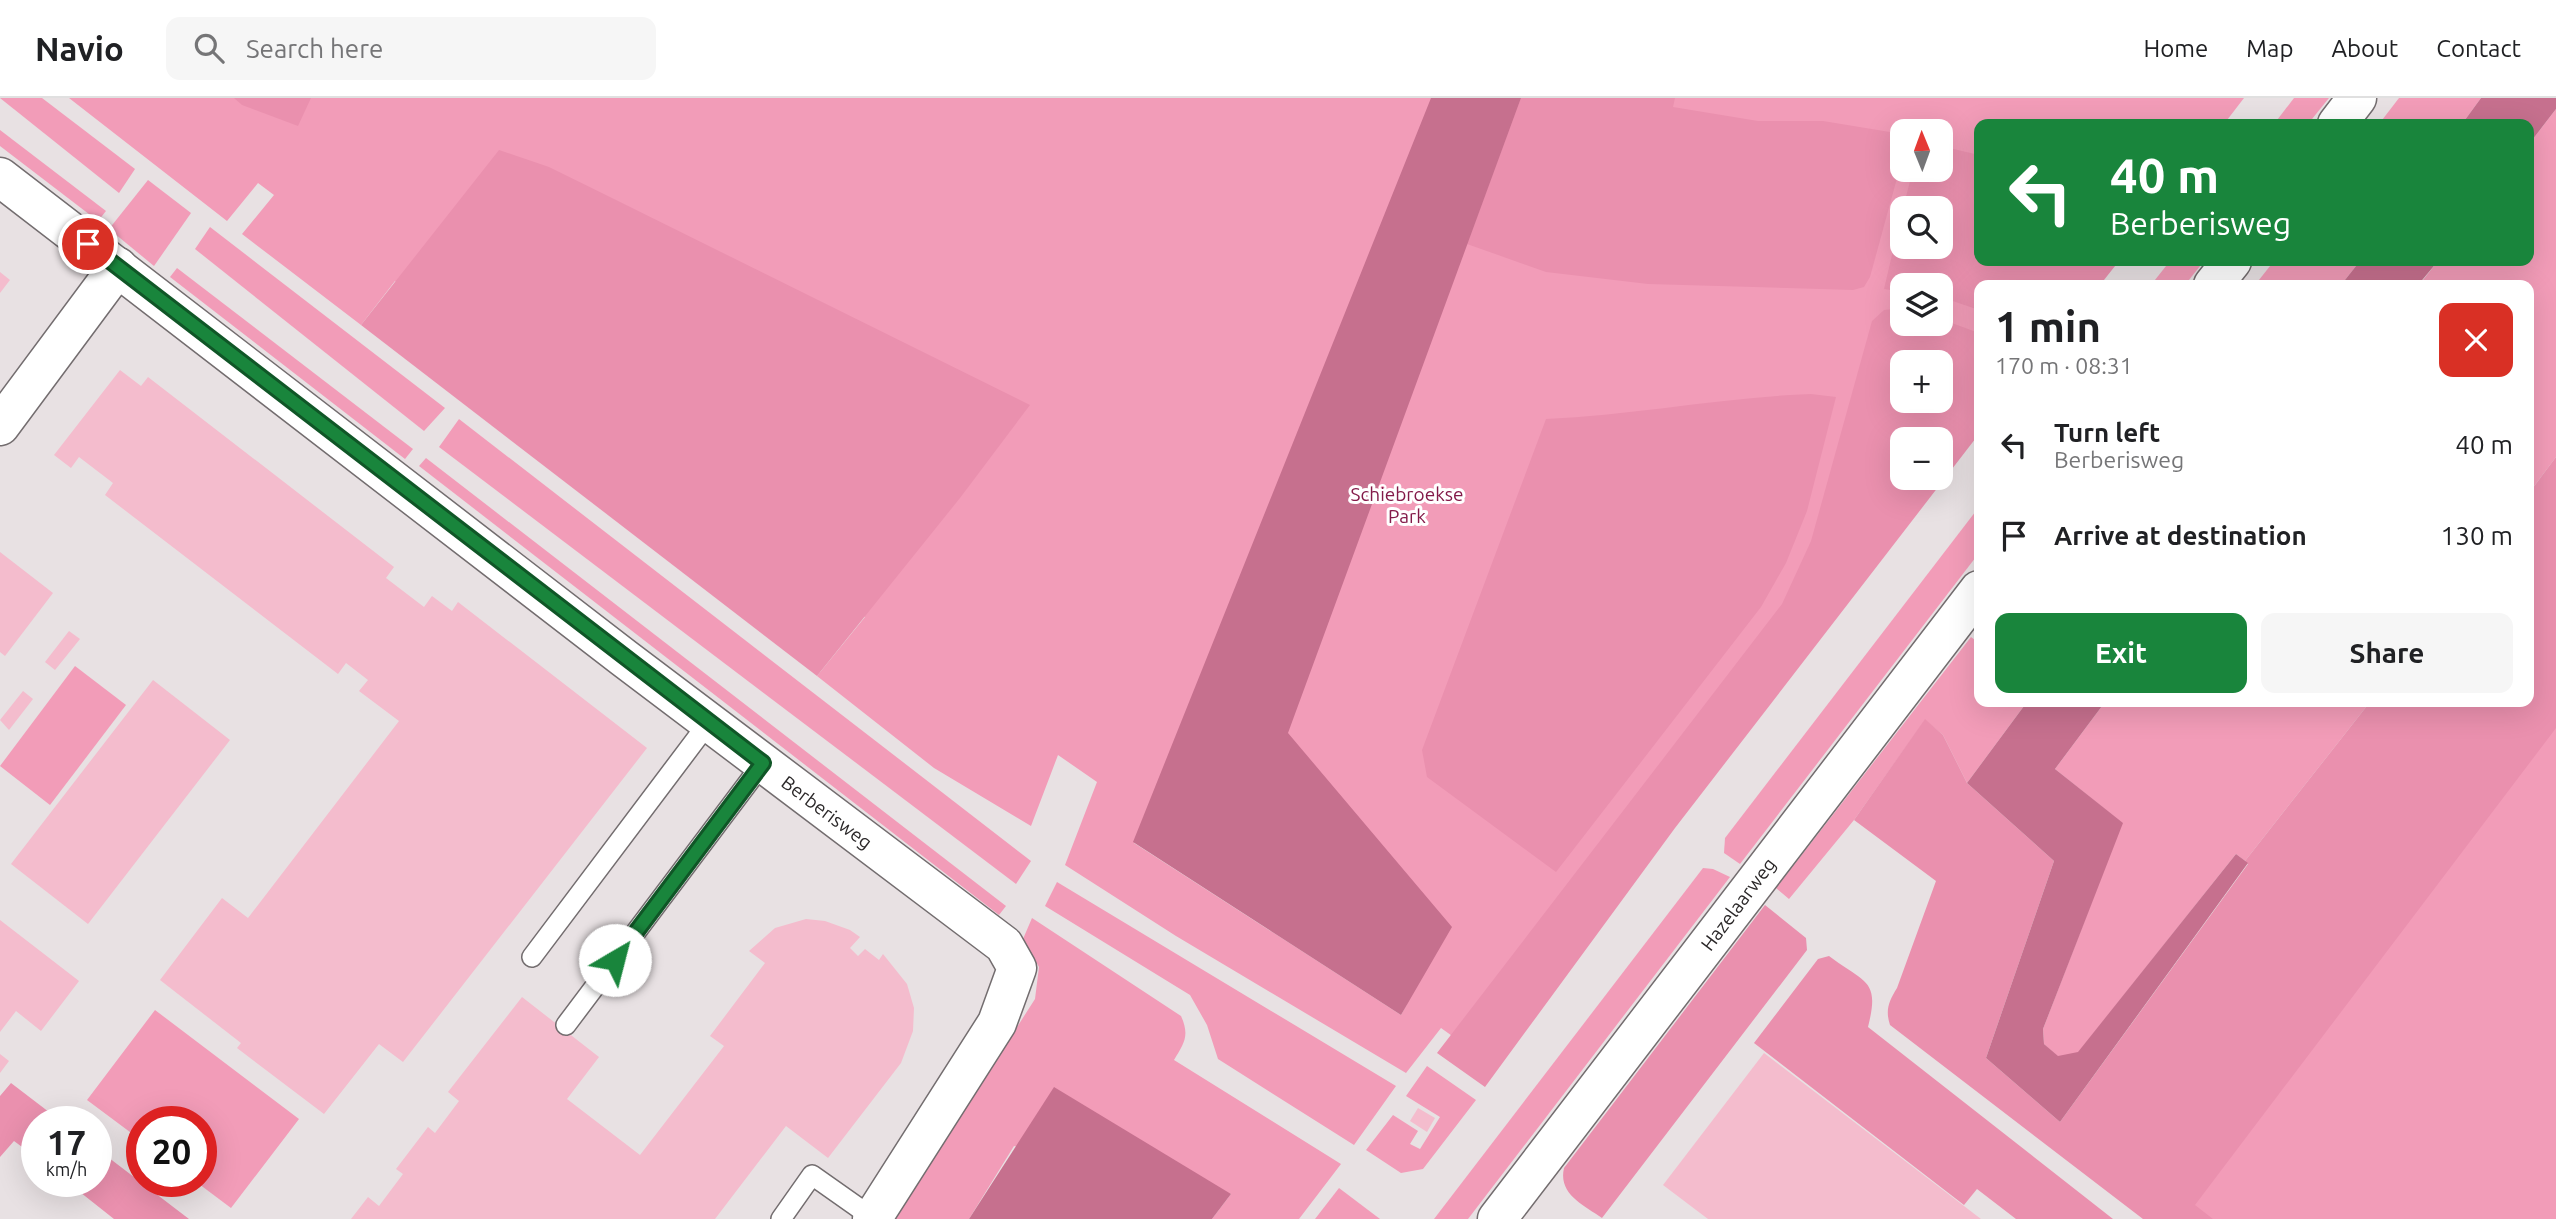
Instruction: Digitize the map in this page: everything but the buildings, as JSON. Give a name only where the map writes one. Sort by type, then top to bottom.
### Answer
[{"type":"street","points":[[2341,119],[2357,98]]},
{"type":"street","name":"Berberisweg","points":[[0,177],[709,722],[1004,945],[1017,968],[997,1023],[872,1218]]},
{"type":"street","points":[[2217,280],[2228,266]]},
{"type":"street","points":[[0,426],[118,267]]},
{"type":"street","name":"Hazelaarweg","points":[[1497,1219],[1974,597]]},
{"type":"lane","points":[[532,957],[709,722]]},
{"type":"lane","points":[[566,1026],[763,763]]},
{"type":"lane","points":[[782,1219],[812,1175],[872,1218]]},
{"type":"green space","points":[[0,98],[42,98],[135,169],[119,193]]},
{"type":"green space","name":"Schiebroekse Park","points":[[69,98],[2244,98],[2228,119],[1974,119],[1974,266],[1979,266],[1979,280],[1974,280],[1974,437],[1953,465],[1953,427],[1890,427],[1890,490],[1933,490],[1490,1063],[1441,1028],[1406,1073],[1176,936],[1065,865],[1097,782],[1058,755],[1031,826],[934,768],[817,676],[865,617],[395,281],[361,325],[242,234],[274,195],[258,183],[227,221]],"holes":[[[1144,816],[1407,1004],[1401,1015],[1134,843]]]},
{"type":"green space","points":[[2294,98],[2329,98],[2312,119],[2278,119]]},
{"type":"green space","points":[[2399,98],[2481,98],[2466,119],[2383,119]]},
{"type":"green space","points":[[2556,109],[2556,457],[2534,486],[2534,280],[2423,280],[2434,266],[2534,266],[2534,138]]},
{"type":"green space","points":[[0,130],[106,211],[98,221],[0,146]]},
{"type":"green space","points":[[148,180],[191,213],[154,266],[109,229]]},
{"type":"green space","points":[[210,227],[445,408],[424,431],[195,249]]},
{"type":"green space","points":[[2166,266],[2200,266],[2189,280],[2155,280]]},
{"type":"green space","points":[[2270,266],[2356,266],[2345,280],[2259,280]]},
{"type":"green space","points":[[177,268],[413,449],[405,459],[170,277]]},
{"type":"green space","points":[[459,419],[1031,861],[1016,884],[439,447]]},
{"type":"green space","points":[[426,458],[1006,906],[999,915],[419,466]]},
{"type":"green space","points":[[2556,513],[2556,1219],[2203,1219],[2082,1128],[2524,707],[2534,707],[2534,667]]},
{"type":"green space","points":[[1974,514],[1974,560],[1740,864],[1724,853],[1725,838]]},
{"type":"green space","points":[[1971,637],[1974,639],[1974,707],[2023,707],[1967,783],[1943,735],[1925,720],[1854,820],[1789,899],[1776,888]]},
{"type":"green space","points":[[75,666],[126,705],[50,805],[0,766]]},
{"type":"green space","points":[[2101,707],[2366,707],[2245,861],[2236,854],[2078,1053],[2058,1057],[2044,1044],[2043,1029],[2122,823],[2055,769]]},
{"type":"green space","points":[[1703,868],[1713,869],[1730,877],[1468,1219],[1434,1219]]},
{"type":"green space","points":[[1057,882],[1396,1086],[1354,1145],[1218,1059],[1207,1025],[1190,995],[1045,906]]},
{"type":"green space","points":[[1032,918],[1181,1016],[1185,1039],[1174,1060],[1341,1164],[1299,1219],[1212,1219],[1231,1194],[1014,1146],[969,1219],[894,1219],[1035,999],[1039,967],[1023,939]]},
{"type":"green space","points":[[155,1010],[299,1119],[231,1208],[216,1197],[217,1106],[126,1106],[126,1129],[112,1119],[112,1106],[95,1106],[87,1100]]},
{"type":"green space","points":[[1427,1066],[1476,1100],[1423,1169],[1401,1173],[1366,1150],[1393,1115],[1418,1131],[1410,1144],[1420,1149],[1440,1117],[1406,1096]]},
{"type":"green space","points":[[1339,1188],[1380,1219],[1315,1219]]},
{"type":"shaded area","points":[[234,98],[311,98],[298,126],[242,105]]},
{"type":"shaded area","points":[[1431,98],[1521,98],[1288,733],[1452,927],[1401,1015],[1133,842]]},
{"type":"shaded area","points":[[1521,98],[1675,98],[1673,107],[1758,121],[1823,121],[1890,132],[1890,182],[1896,182],[1870,277],[1864,287],[1853,290],[1648,284],[1546,272],[1467,244]]},
{"type":"shaded area","points":[[2481,98],[2556,98],[2556,109],[2534,138],[2534,119],[2466,119]]},
{"type":"shaded area","points":[[1953,149],[1974,154],[1974,266],[2115,266],[2104,280],[1974,280],[1974,308],[1953,301],[1953,273],[1890,273],[1890,290],[1884,289],[1891,259],[1953,259],[1953,196],[1906,196],[1910,182],[1953,182]]},
{"type":"shaded area","points":[[499,150],[549,167],[1030,405],[960,498],[817,676],[361,325]]},
{"type":"shaded area","points":[[2356,266],[2434,266],[2422,280],[2345,280]]},
{"type":"shaded area","points":[[1890,309],[1890,336],[1953,336],[1953,323],[1974,331],[1974,440],[1953,468],[1953,427],[1890,427],[1890,490],[1936,490],[1675,828],[1485,1087],[1437,1053],[1782,604],[1811,541],[1872,321],[1884,310]]},
{"type":"shaded area","points":[[1811,394],[1836,397],[1807,511],[1786,563],[1761,607],[1556,872],[1427,777],[1422,750],[1546,419]]},
{"type":"shaded area","points":[[2556,457],[2556,728],[2195,1205],[2213,1219],[2143,1219],[1890,1025],[1890,1001],[1936,881],[1854,820],[1925,719],[1943,735],[1967,783],[2054,861],[1986,1058],[2060,1122],[2248,864],[2245,861],[2366,707],[2534,707],[2534,486]]},
{"type":"shaded area","points":[[2023,707],[2101,707],[2055,769],[2123,823],[2043,1029],[2044,1044],[2058,1056],[2078,1052],[2236,854],[2248,863],[2060,1122],[1986,1058],[2054,861],[1967,783]]},
{"type":"shaded area","points":[[1765,905],[1806,938],[1807,950],[1602,1218],[1568,1192],[1563,1177],[1564,1168]]},
{"type":"shaded area","points":[[1829,956],[1861,978],[1871,991],[1868,1027],[2113,1219],[2016,1219],[1977,1189],[1964,1205],[1754,1043],[1818,959]]},
{"type":"shaded area","points":[[11,1083],[41,1106],[21,1106],[21,1146],[14,1141],[0,1157],[0,1096]]},
{"type":"shaded area","points":[[1054,1087],[1231,1194],[1212,1219],[969,1219]]},
{"type":"shaded area","points":[[112,1160],[126,1171],[126,1197],[160,1197],[189,1219],[114,1219],[86,1197],[112,1197]]},
{"type":"route","points":[[88,244],[763,763],[615,960]]}]
